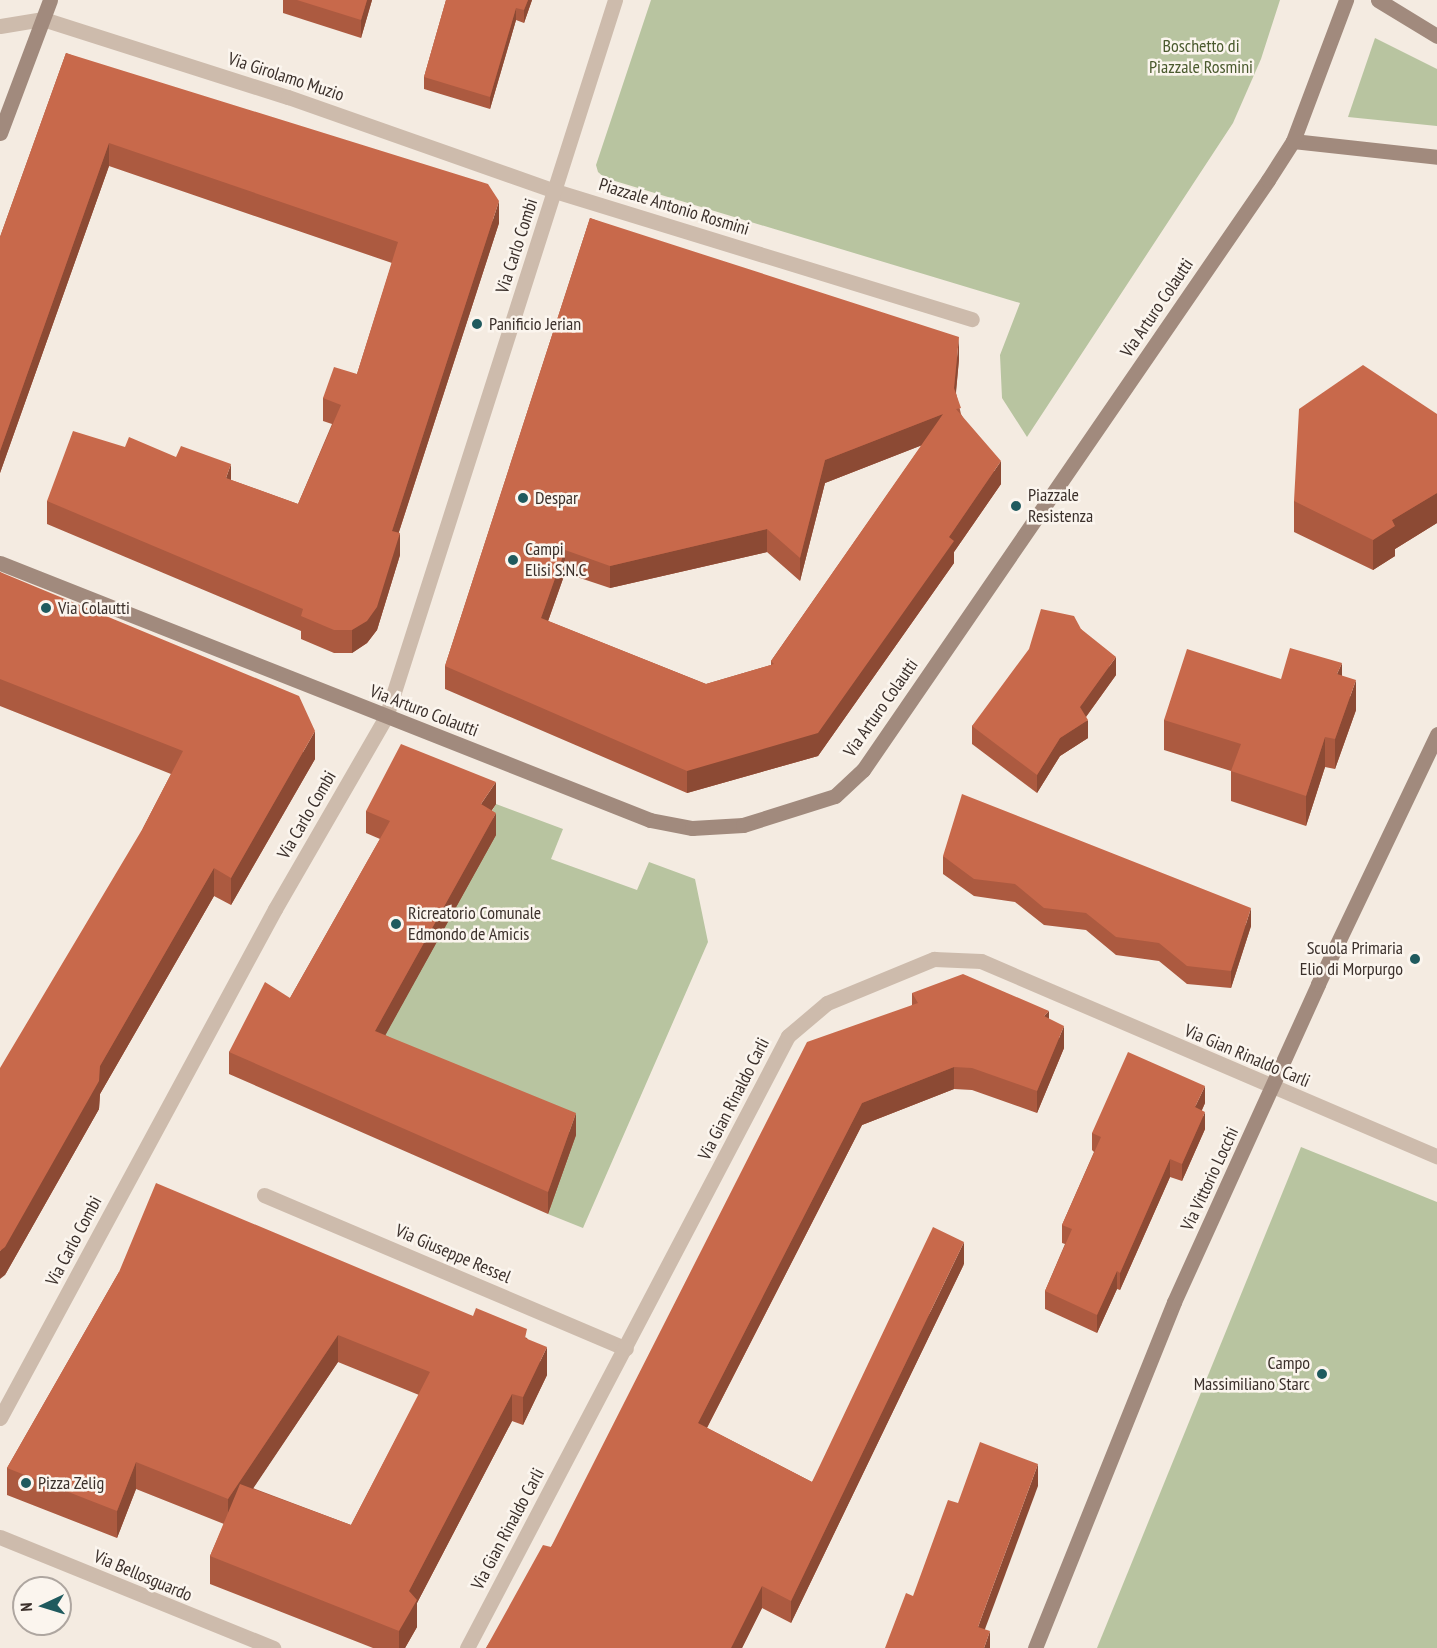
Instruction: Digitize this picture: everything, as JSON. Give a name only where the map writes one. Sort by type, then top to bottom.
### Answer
[{"type":"street","points":[[0,133],[50,0]]},
{"type":"street","points":[[555,191],[615,0]]},
{"type":"street","name":"Via Arturo Colautti","points":[[0,563],[650,820],[692,828],[742,825],[835,796],[863,770],[1293,141],[1346,0]]},
{"type":"street","points":[[1378,0],[1437,36]]},
{"type":"street","name":"Via Girolamo Muzio","points":[[0,26],[43,19],[288,97],[555,191]]},
{"type":"street","points":[[1293,141],[1437,157]]},
{"type":"street","name":"Piazzale Antonio Rosmini","points":[[555,191],[972,319]]},
{"type":"street","name":"Via Carlo Combi","points":[[0,1418],[270,920],[386,717],[555,191]]},
{"type":"street","name":"Via Vittorio Locchi","points":[[1035,1648],[1123,1422],[1274,1089],[1318,984],[1437,734]]},
{"type":"street","name":"Via Gian Rinaldo Carli","points":[[467,1648],[626,1349],[788,1036],[827,1003],[881,978],[934,959],[981,962],[1274,1089],[1437,1156]]},
{"type":"street","name":"Via Giuseppe Ressel","points":[[264,1195],[626,1349]]},
{"type":"street","name":"Via Bellosguardo","points":[[0,1537],[273,1648]]},
{"type":"green space","name":"Boschetto di Piazzale Rosmini","points":[[651,0],[1280,0],[1261,59],[1233,123],[1027,437],[1002,398],[1000,355],[1020,303],[605,178],[598,172],[596,165]]},
{"type":"green space","points":[[1375,38],[1437,69],[1437,126],[1348,117]]},
{"type":"green space","points":[[496,804],[563,829],[551,859],[637,890],[649,862],[695,879],[708,942],[583,1228],[548,1214],[575,1135],[337,1086]]},
{"type":"green space","name":"Campo Massimiliano Starc","points":[[1301,1147],[1437,1202],[1437,1648],[1097,1648]]},
{"type":"building","points":[[297,0],[367,0],[361,20]]},
{"type":"building","points":[[446,0],[528,0],[524,10],[516,8],[490,97],[424,77]]},
{"type":"building","points":[[66,53],[488,184],[499,201],[392,531],[400,533],[377,607],[367,621],[352,630],[334,630],[301,616],[303,609],[47,501],[73,431],[125,447],[129,437],[176,457],[181,446],[231,464],[226,478],[298,504],[341,405],[323,398],[334,367],[357,374],[398,242],[109,143],[0,451],[0,237]]},
{"type":"building","points":[[590,218],[959,337],[954,388],[961,408],[956,409],[1001,461],[949,537],[954,541],[818,733],[687,771],[445,666]],"holes":[[[943,414],[771,661],[774,664],[706,684],[541,618],[565,550],[610,566],[767,529],[800,558],[825,460]]]},
{"type":"building","points":[[1363,365],[1437,414],[1437,493],[1392,520],[1395,526],[1373,540],[1294,501],[1299,409]]},
{"type":"building","points":[[0,572],[299,696],[315,731],[231,878],[214,868],[100,1066],[99,1081],[5,1247],[0,1251],[0,1068],[143,828],[183,751],[0,679]]},
{"type":"building","points":[[1041,609],[1074,616],[1081,629],[1116,657],[1080,707],[1088,720],[1060,738],[1037,775],[972,726],[1029,649]]},
{"type":"building","points":[[1290,648],[1342,663],[1337,674],[1356,680],[1335,739],[1325,737],[1306,796],[1231,771],[1241,744],[1164,720],[1187,649],[1281,679]]},
{"type":"building","name":"Ricreatorio Comunale Edmondo de Amicis","points":[[401,744],[496,782],[481,804],[496,813],[375,1031],[576,1113],[548,1192],[229,1052],[265,982],[290,998],[390,821],[366,811]]},
{"type":"building","points":[[962,794],[1251,908],[1231,971],[1187,966],[1159,943],[1116,937],[1086,913],[1044,908],[1015,884],[974,879],[943,856]]},
{"type":"building","points":[[963,974],[1049,1011],[1044,1016],[1064,1026],[1037,1091],[972,1068],[954,1067],[862,1103],[698,1423],[812,1482],[933,1227],[964,1242],[791,1601],[762,1586],[731,1648],[486,1648],[543,1545],[551,1547],[807,1042],[918,1003],[912,993]]},
{"type":"building","points":[[1128,1052],[1205,1086],[1195,1107],[1205,1112],[1182,1164],[1170,1159],[1120,1273],[1117,1271],[1097,1315],[1045,1291],[1072,1229],[1062,1225],[1101,1137],[1092,1133]]},
{"type":"building","points":[[156,1183],[473,1316],[476,1308],[527,1329],[525,1338],[547,1347],[523,1397],[512,1394],[409,1591],[417,1600],[399,1631],[210,1556],[240,1484],[351,1525],[430,1372],[338,1335],[228,1499],[136,1462],[117,1511],[7,1468],[119,1272]]},
{"type":"building","points":[[980,1442],[1038,1464],[978,1627],[990,1631],[984,1648],[885,1648],[906,1593],[913,1596],[948,1500],[958,1503]]},
{"type":"place","name":"Panificio Jerian","points":[[477,324]]},
{"type":"place","name":"Despar","points":[[523,498]]},
{"type":"place","name":"Piazzale Resistenza","points":[[1016,506]]},
{"type":"place","name":"Campi Elisi S.N.C","points":[[513,560]]},
{"type":"place","name":"Via Colautti","points":[[46,608]]},
{"type":"place","name":"Ricreatorio Comunale Edmondo de Amicis","points":[[396,924]]},
{"type":"place","name":"Scuola Primaria Elio di Morpurgo","points":[[1415,959]]},
{"type":"place","name":"Campo Massimiliano Starc","points":[[1322,1374]]},
{"type":"place","name":"Pizza Zelig","points":[[26,1483]]}]
